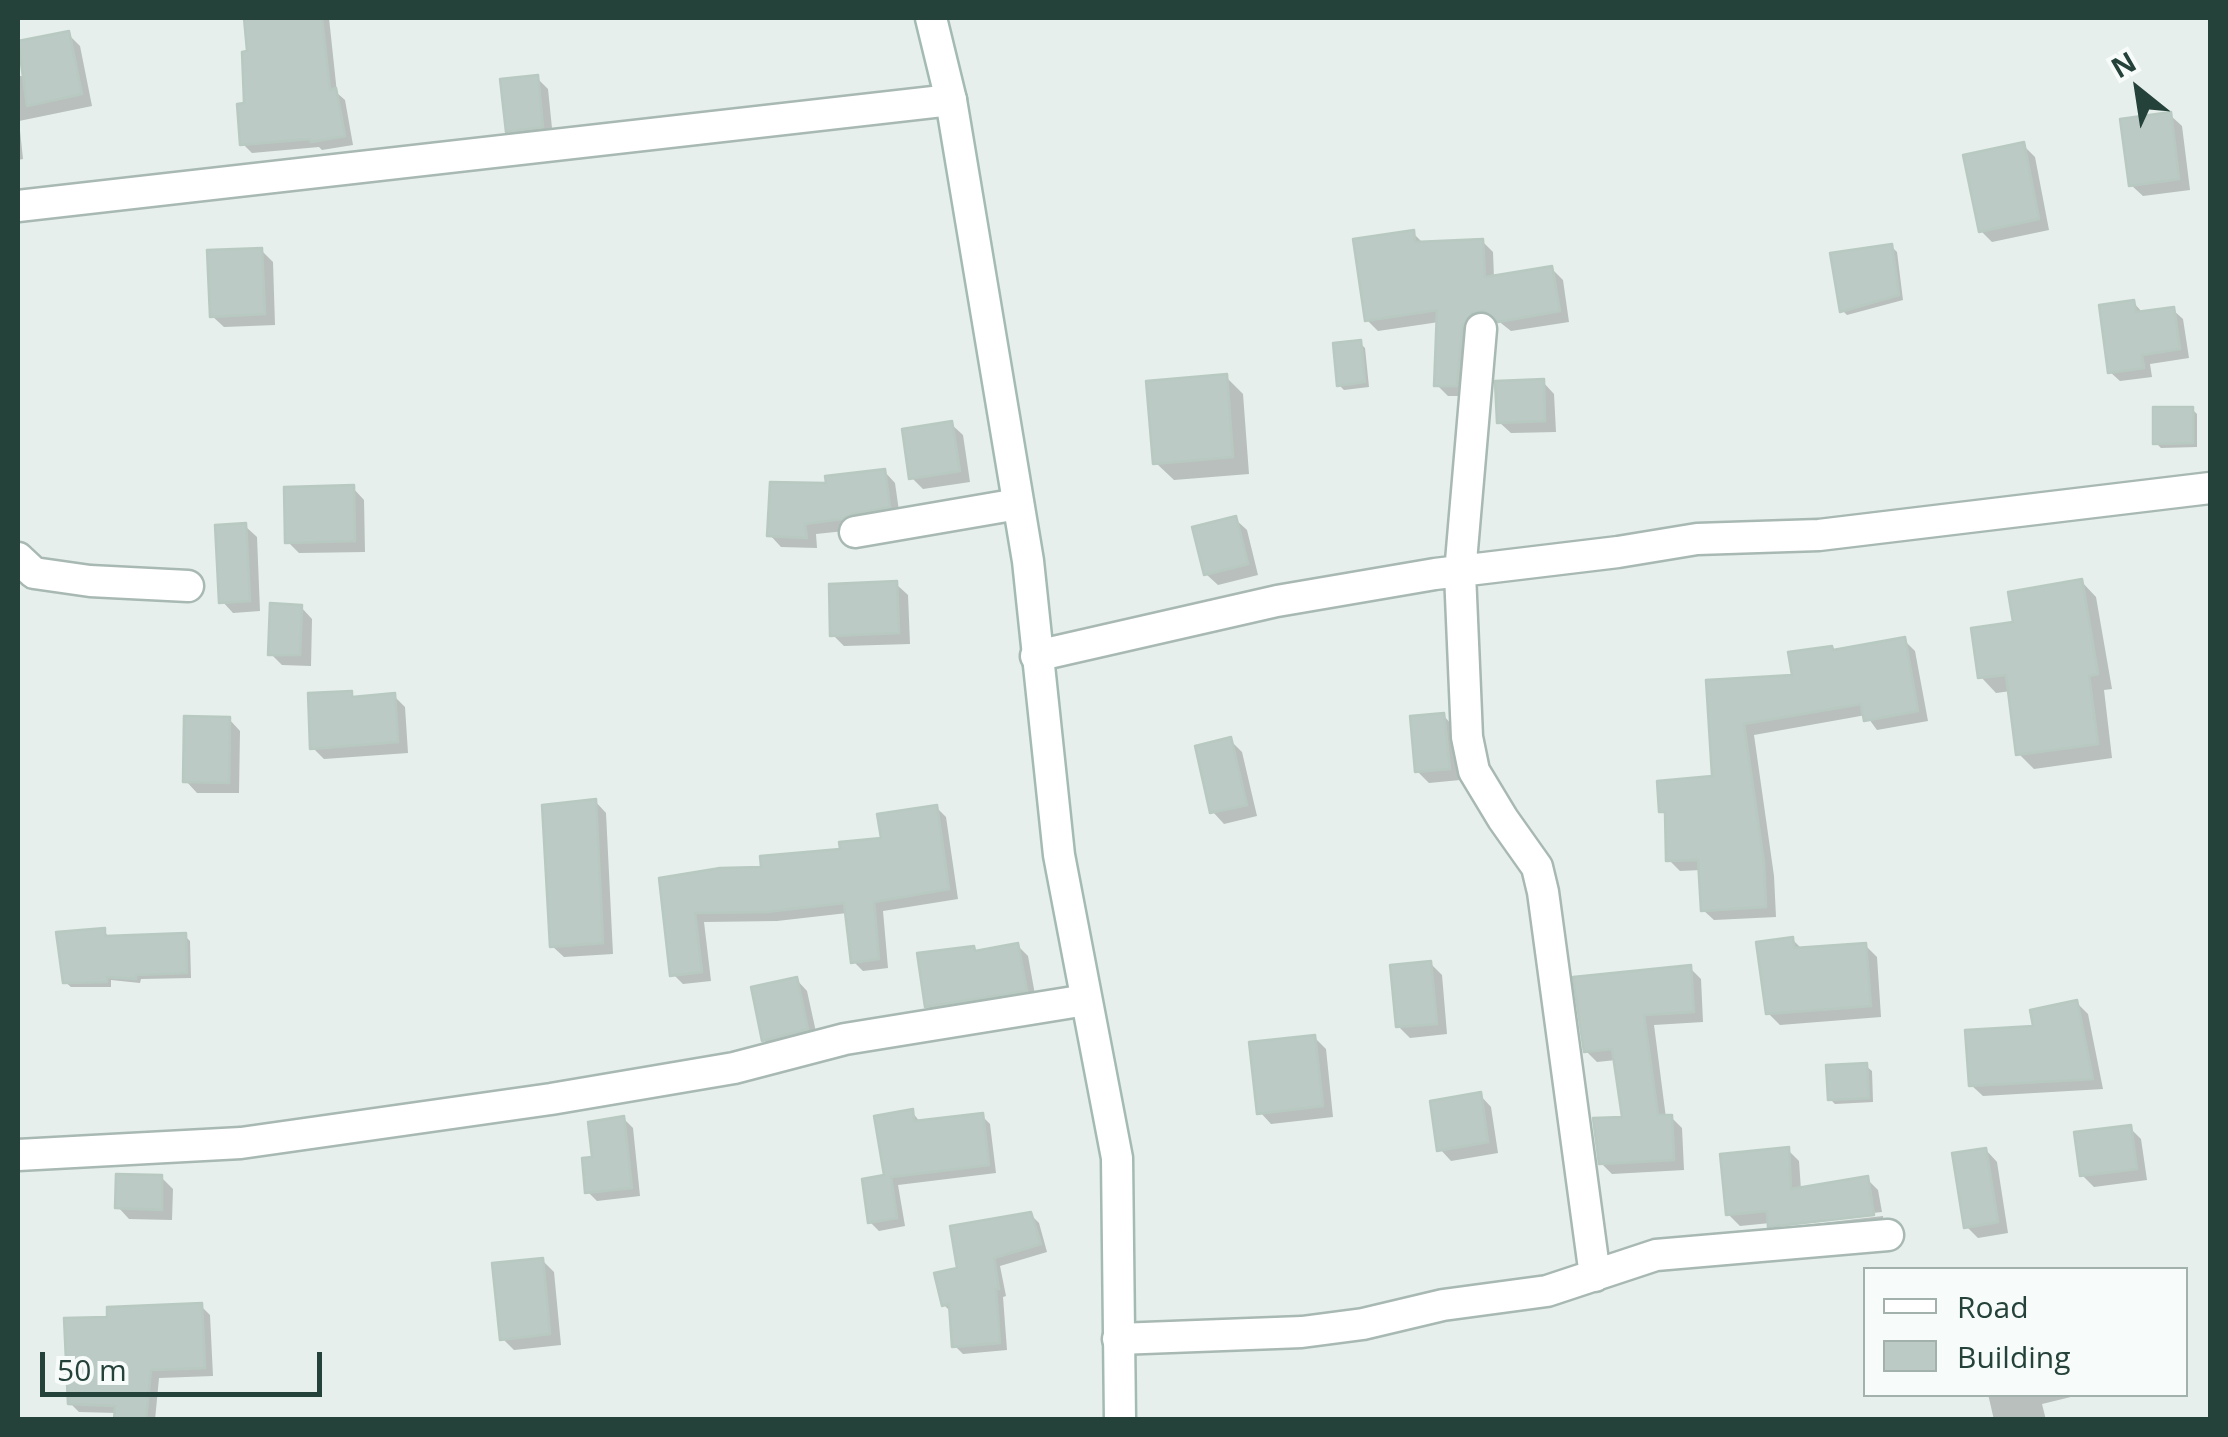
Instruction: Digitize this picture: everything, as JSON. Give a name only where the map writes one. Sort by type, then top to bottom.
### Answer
[{"type":"street","points":[[930,18],[952,100],[1028,561],[1059,856],[1117,1158],[1120,1420]]},
{"type":"street","points":[[18,206],[952,100]]},
{"type":"street","points":[[1481,329],[1460,573],[1467,736],[1474,771],[1502,820],[1537,866],[1544,892],[1595,1276]]},
{"type":"street","points":[[1036,656],[1276,601],[1435,574],[1698,539],[1819,535],[2210,488]]},
{"type":"street","points":[[854,532],[1018,504]]},
{"type":"street","points":[[18,558],[34,574],[90,582],[188,586]]},
{"type":"street","points":[[18,1155],[240,1143],[493,1107],[734,1068],[845,1038],[1086,1000]]},
{"type":"street","points":[[1118,1339],[1302,1332],[1363,1324],[1443,1305],[1547,1291],[1656,1255],[1888,1235]]},
{"type":"building","points":[[244,18],[322,18],[330,90],[336,88],[345,136],[311,142],[310,139],[240,145],[237,104],[244,103]]},
{"type":"building","points":[[69,31],[82,94],[27,106],[18,41]]},
{"type":"building","points":[[538,75],[543,127],[506,132],[500,79]]},
{"type":"building","points":[[2171,112],[2179,179],[2129,186],[2120,119]]},
{"type":"building","points":[[2024,142],[2039,219],[1979,232],[1963,155]]},
{"type":"building","points":[[1414,230],[1415,242],[1483,239],[1485,277],[1552,266],[1560,311],[1498,322],[1484,311],[1472,313],[1462,327],[1457,386],[1434,386],[1437,310],[1365,321],[1353,239]]},
{"type":"building","points":[[1892,244],[1899,295],[1840,312],[1830,253]]},
{"type":"building","points":[[262,248],[265,314],[210,317],[207,250]]},
{"type":"building","points":[[2134,300],[2136,312],[2174,307],[2180,349],[2142,355],[2144,368],[2108,373],[2099,305]]},
{"type":"building","points":[[1361,340],[1365,382],[1337,386],[1333,343]]},
{"type":"building","points":[[1227,374],[1233,457],[1153,464],[1146,381]]},
{"type":"building","points":[[1544,379],[1545,421],[1497,423],[1495,381]]},
{"type":"building","points":[[2153,407],[2193,407],[2193,443],[2153,444]]},
{"type":"building","points":[[952,421],[960,471],[909,479],[902,429]]},
{"type":"building","points":[[885,469],[890,507],[805,524],[807,538],[767,536],[770,482],[826,483],[825,476]]},
{"type":"building","points":[[354,485],[355,541],[285,543],[284,487]]},
{"type":"building","points":[[1236,516],[1248,564],[1204,575],[1192,527]]},
{"type":"building","points":[[246,523],[250,601],[219,603],[215,525]]},
{"type":"building","points":[[2082,579],[2098,674],[2089,676],[2098,744],[2016,755],[2006,675],[1978,678],[1971,628],[2013,622],[2008,592]]},
{"type":"building","points":[[897,581],[899,633],[830,636],[829,584]]},
{"type":"building","points":[[270,603],[302,605],[300,655],[268,655]]},
{"type":"building","points":[[1905,637],[1918,711],[1864,721],[1861,704],[1744,724],[1764,863],[1766,907],[1701,911],[1698,860],[1666,861],[1665,812],[1659,812],[1657,781],[1712,776],[1706,680],[1792,675],[1788,652],[1832,646],[1833,650]]},
{"type":"building","points":[[352,691],[352,697],[395,693],[398,742],[310,749],[308,693]]},
{"type":"building","points":[[1444,713],[1450,769],[1415,772],[1410,716]]},
{"type":"building","points":[[184,716],[230,717],[229,783],[183,782]]},
{"type":"building","points":[[1231,737],[1247,805],[1210,813],[1195,746]]},
{"type":"building","points":[[596,799],[603,943],[550,947],[542,805]]},
{"type":"building","points":[[937,805],[949,889],[874,902],[879,959],[851,963],[844,903],[766,912],[695,913],[702,972],[670,976],[659,878],[720,868],[761,867],[760,856],[840,849],[839,842],[881,838],[877,814]]},
{"type":"building","points":[[105,928],[105,936],[186,933],[187,973],[63,983],[56,932]]},
{"type":"building","points":[[1793,937],[1794,948],[1866,943],[1871,1006],[1766,1014],[1756,942]]},
{"type":"building","points":[[1018,943],[1027,991],[925,1007],[917,953],[974,946],[975,951]]},
{"type":"building","points":[[1431,961],[1437,1024],[1396,1027],[1390,965]]},
{"type":"building","points":[[1691,965],[1694,1012],[1644,1015],[1658,1115],[1672,1115],[1674,1160],[1599,1164],[1593,1118],[1622,1117],[1612,1049],[1584,1052],[1573,977]]},
{"type":"building","points":[[797,977],[808,1029],[762,1041],[751,987]]},
{"type":"building","points":[[2077,1000],[2093,1079],[1969,1086],[1965,1030],[2033,1026],[2030,1010]]},
{"type":"building","points":[[1315,1035],[1323,1106],[1257,1114],[1249,1042]]},
{"type":"building","points":[[1867,1063],[1869,1098],[1828,1100],[1826,1065]]},
{"type":"building","points":[[1481,1092],[1488,1142],[1437,1151],[1430,1101]]},
{"type":"building","points":[[913,1109],[914,1121],[983,1113],[989,1165],[891,1177],[897,1218],[868,1223],[862,1179],[884,1175],[874,1116]]},
{"type":"building","points":[[624,1116],[632,1188],[585,1193],[582,1158],[592,1157],[588,1122]]},
{"type":"building","points":[[2131,1125],[2137,1169],[2080,1176],[2074,1132]]},
{"type":"building","points":[[1789,1147],[1791,1189],[1868,1176],[1874,1215],[1768,1227],[1767,1211],[1726,1215],[1720,1154]]},
{"type":"building","points":[[1986,1148],[1998,1222],[1964,1228],[1952,1153]]},
{"type":"building","points":[[116,1174],[162,1175],[162,1210],[115,1208]]},
{"type":"building","points":[[1031,1212],[1041,1244],[994,1258],[1000,1343],[952,1347],[949,1304],[942,1306],[934,1273],[957,1268],[950,1226]]},
{"type":"building","points":[[543,1258],[550,1334],[500,1340],[492,1263]]},
{"type":"building","points":[[202,1303],[205,1368],[151,1370],[146,1420],[114,1420],[115,1406],[68,1404],[64,1318],[107,1317],[107,1307]]}]
